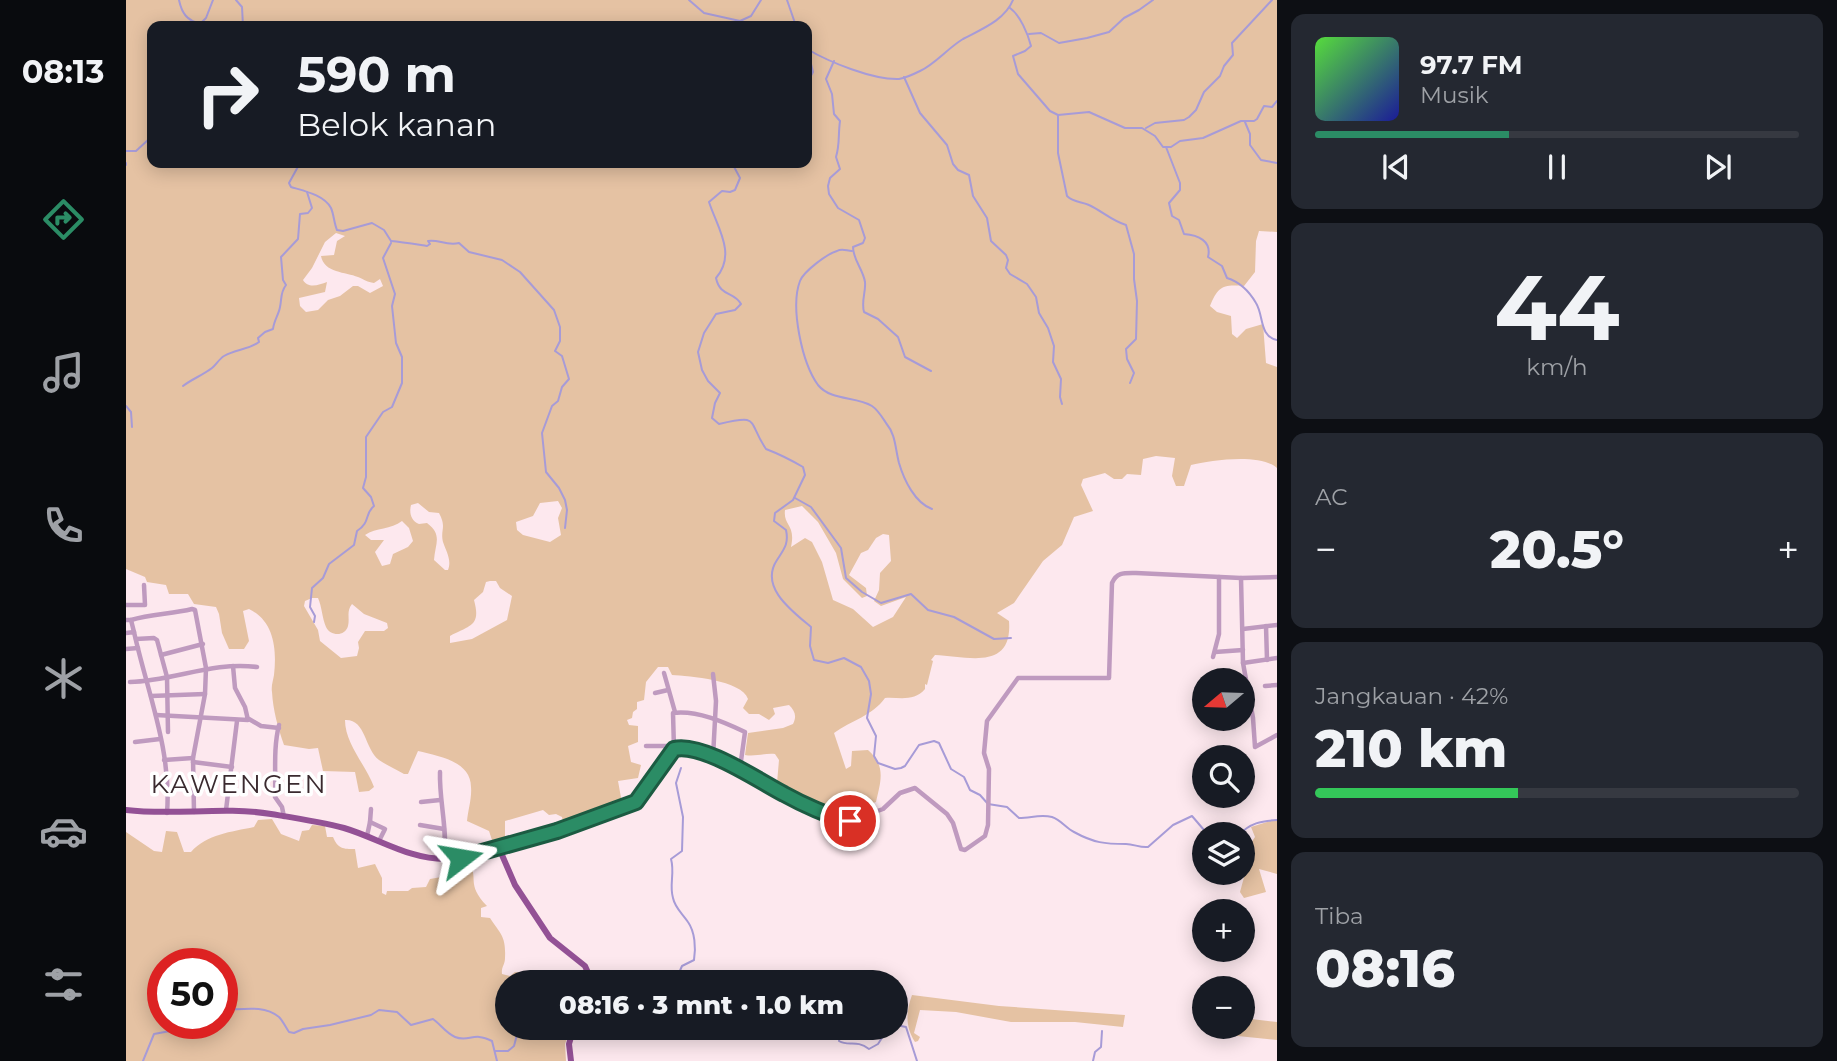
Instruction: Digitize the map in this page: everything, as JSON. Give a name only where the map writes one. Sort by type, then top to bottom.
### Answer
[{"type":"main road","points":[[126,810],[167,813],[226,810],[284,817],[327,824],[421,856],[444,860],[499,848],[515,885],[550,937],[587,970]]},
{"type":"main road","points":[[570,1040],[571,1061]]},
{"type":"street","points":[[646,746],[689,748],[740,768],[787,796],[850,821],[883,808],[901,793],[915,788],[947,814],[964,850],[985,836],[989,804],[989,769],[984,753],[986,725],[1014,681],[1020,678],[1109,678],[1112,583],[1116,576],[1136,573],[1277,577]]},
{"type":"street","points":[[1219,577],[1219,634],[1214,655],[1243,650]]},
{"type":"street","points":[[1241,578],[1243,663],[1253,718],[1255,747],[1277,735]]},
{"type":"street","points":[[144,585],[146,615]]},
{"type":"street","points":[[126,605],[145,606]]},
{"type":"street","points":[[167,813],[168,795],[156,715],[134,632],[128,620],[194,609],[206,668],[205,694],[193,760],[194,812]]},
{"type":"street","points":[[1243,629],[1277,625]]},
{"type":"street","points":[[1266,626],[1267,660]]},
{"type":"street","points":[[126,633],[134,632]]},
{"type":"street","points":[[136,639],[155,638],[161,655],[167,677],[168,732]]},
{"type":"street","points":[[161,655],[203,644]]},
{"type":"street","points":[[126,649],[138,648]]},
{"type":"street","points":[[1243,663],[1277,658]]},
{"type":"street","points":[[233,666],[235,688],[249,719]]},
{"type":"street","points":[[130,682],[206,668],[257,667]]},
{"type":"street","points":[[499,848],[557,831],[636,802],[673,747],[675,712],[664,673]]},
{"type":"street","points":[[713,674],[716,701],[713,757]]},
{"type":"street","points":[[1265,686],[1277,685]]},
{"type":"street","points":[[655,694],[668,690]]},
{"type":"street","points":[[151,696],[205,694]]},
{"type":"street","points":[[675,712],[714,719],[745,732],[740,768]]},
{"type":"street","points":[[156,715],[249,719],[257,724],[279,727],[274,751],[275,797],[282,807],[284,817]]},
{"type":"street","points":[[226,810],[237,720]]},
{"type":"street","points":[[135,742],[160,739]]},
{"type":"street","points":[[164,760],[193,760],[232,766]]},
{"type":"street","points":[[440,772],[444,860]]},
{"type":"street","points":[[421,803],[440,800]]},
{"type":"street","points":[[367,836],[371,809]]},
{"type":"street","points":[[370,822],[385,829],[379,842]]},
{"type":"street","points":[[420,825],[444,829]]},
{"type":"shaded area","points":[[126,0],[1277,0],[1277,232],[1259,231],[1255,272],[1244,286],[1231,285],[1219,290],[1210,306],[1217,312],[1231,316],[1232,334],[1237,338],[1246,329],[1263,324],[1266,363],[1277,367],[1277,468],[1270,463],[1248,459],[1200,463],[1191,465],[1184,486],[1176,486],[1172,476],[1175,458],[1156,456],[1143,459],[1141,475],[1127,474],[1122,479],[1114,479],[1105,473],[1083,479],[1081,485],[1093,511],[1074,517],[1062,545],[1043,561],[1014,603],[997,613],[1009,621],[1008,637],[1003,648],[985,658],[935,655],[931,660],[933,661],[927,685],[925,684],[921,693],[907,698],[885,698],[868,714],[834,733],[846,769],[851,766],[852,751],[868,750],[878,762],[881,774],[876,802],[838,815],[777,783],[779,760],[775,754],[745,755],[748,733],[793,724],[795,714],[789,705],[773,708],[775,714],[769,720],[759,714],[749,714],[743,708],[748,699],[736,687],[714,680],[672,675],[668,667],[658,667],[646,682],[644,700],[637,702],[632,718],[627,720],[629,725],[638,726],[638,742],[628,746],[631,762],[641,765],[638,778],[618,781],[622,803],[630,802],[630,807],[623,809],[603,806],[584,818],[585,823],[565,831],[562,817],[549,815],[543,810],[505,821],[505,838],[492,840],[489,831],[467,821],[471,795],[470,778],[466,771],[452,761],[418,751],[408,774],[404,774],[379,760],[357,724],[345,720],[348,738],[374,787],[369,791],[359,792],[355,772],[323,771],[318,748],[284,745],[273,699],[274,646],[264,621],[249,609],[243,611],[249,641],[244,649],[229,649],[216,607],[194,604],[188,594],[169,594],[166,585],[147,582],[145,577],[126,569]],"holes":[[[336,233],[345,236],[337,241],[334,255],[321,256],[326,266],[372,283],[380,279],[383,286],[370,293],[353,286],[340,296],[328,300],[318,310],[306,312],[300,306],[299,298],[325,292],[327,282],[314,286],[303,280],[325,242]],[[558,501],[562,508],[558,518],[561,535],[550,542],[523,535],[517,530],[516,522],[533,516],[540,503]],[[418,503],[429,512],[439,513],[443,522],[442,538],[449,559],[448,570],[434,560],[437,540],[435,532],[427,523],[419,524],[414,521],[411,505]],[[802,506],[818,522],[836,553],[843,579],[862,598],[867,596],[866,588],[849,575],[861,553],[868,550],[876,538],[883,534],[889,535],[891,561],[880,573],[879,590],[874,601],[881,606],[906,597],[893,617],[873,627],[853,609],[833,600],[822,562],[812,542],[805,538],[791,547],[792,534],[785,510]],[[402,521],[409,528],[413,541],[408,547],[393,554],[390,564],[382,566],[375,552],[384,540],[371,540],[365,535]],[[496,581],[500,588],[512,596],[507,620],[472,639],[450,643],[450,636],[469,627],[475,620],[474,600],[483,592],[486,582]],[[318,598],[326,627],[334,634],[341,634],[346,630],[352,604],[364,614],[387,623],[388,628],[384,631],[365,631],[358,642],[357,656],[341,658],[320,641],[318,630],[304,606],[305,601]]]},
{"type":"shaded area","points":[[272,819],[281,834],[299,841],[302,831],[309,830],[312,825],[325,826],[327,837],[333,837],[341,848],[355,849],[358,868],[375,864],[382,878],[382,893],[386,895],[387,891],[408,891],[426,887],[430,879],[447,876],[448,880],[452,880],[461,871],[464,860],[468,859],[476,892],[487,906],[481,908],[481,917],[490,918],[504,940],[505,958],[502,970],[495,970],[495,1040],[566,1040],[566,1061],[126,1061],[126,832],[154,851],[162,852],[166,831],[177,832],[184,852],[191,852],[212,837],[254,827],[258,820]]},
{"type":"shaded area","points":[[1277,819],[1277,874],[1259,869],[1266,892],[1244,898],[1240,892],[1242,885],[1255,885],[1255,826]]},
{"type":"shaded area","points":[[912,995],[999,1006],[1125,1015],[1123,1027],[1075,1022],[1011,1022],[956,1012],[920,1010],[914,1033],[920,1037],[915,1042],[909,1030]]},
{"type":"shaded area","points":[[1255,1019],[1277,1022],[1277,1040],[1255,1038]]},
{"type":"waterway","points":[[179,0],[186,16],[192,21]]},
{"type":"waterway","points":[[203,21],[213,0]]},
{"type":"waterway","points":[[236,0],[242,7],[243,21]]},
{"type":"waterway","points":[[689,0],[704,13],[740,21],[751,16],[761,0]]},
{"type":"waterway","points":[[787,0],[794,21]]},
{"type":"waterway","points":[[812,52],[864,73],[888,79],[901,78],[926,68],[957,43],[992,23],[1004,13],[1013,0]]},
{"type":"waterway","points":[[1029,34],[1041,33],[1059,43],[1109,32],[1124,18],[1153,0]]},
{"type":"waterway","points":[[1146,128],[1155,123],[1184,120],[1196,110],[1204,92],[1220,76],[1233,55],[1232,43],[1272,0]]},
{"type":"waterway","points":[[1010,8],[1023,25],[1031,46],[1013,56],[1018,74],[1050,111],[1058,115],[1089,112],[1125,128],[1142,128],[1155,136],[1163,147],[1171,147],[1180,141],[1203,138],[1241,121],[1254,121],[1264,106],[1272,107],[1277,101]]},
{"type":"waterway","points":[[834,61],[826,79],[832,94],[834,114],[840,121],[836,157],[840,169],[830,178],[828,186],[829,194],[838,208],[859,220],[865,238],[863,243],[853,247],[865,282],[864,312],[878,319],[898,337],[905,357],[931,371]]},
{"type":"waterway","points":[[812,68],[812,74]]},
{"type":"waterway","points":[[904,77],[920,113],[947,145],[953,164],[958,170],[969,175],[973,196],[987,218],[991,241],[1008,260],[1006,268],[1010,274],[1027,284],[1036,297],[1039,313],[1054,346],[1053,362],[1061,379],[1062,404]]},
{"type":"waterway","points":[[1058,115],[1058,153],[1067,196],[1126,225],[1134,254],[1136,339],[1126,349],[1127,359],[1134,373],[1130,383]]},
{"type":"waterway","points":[[1245,122],[1250,134],[1250,145],[1261,160],[1277,163]]},
{"type":"waterway","points":[[126,151],[136,151],[147,141]]},
{"type":"waterway","points":[[1166,147],[1180,183],[1180,190],[1169,203],[1172,216],[1179,220],[1184,234],[1199,237],[1206,243],[1208,257],[1222,266],[1227,278],[1250,295],[1256,303],[1267,334],[1277,340]]},
{"type":"waterway","points":[[297,168],[289,183],[291,187],[324,200],[332,211],[337,230],[343,231],[372,223],[384,230],[391,241]]},
{"type":"waterway","points":[[735,168],[740,178],[735,190],[722,191],[709,202],[725,250],[725,260],[716,278],[721,288],[741,304],[735,310],[716,314],[704,333],[698,352],[702,370],[720,393],[712,418],[719,424],[741,420],[751,422],[766,449],[803,467],[805,475],[793,500],[775,513],[774,521],[786,530],[787,539],[773,570],[772,580],[780,598],[811,627],[810,646],[814,660],[828,663],[844,658],[861,667],[869,681],[871,694],[867,718],[876,736],[874,756],[878,763],[895,769],[901,768],[919,745],[934,741],[939,743],[951,769],[964,777],[970,790],[980,795],[988,804],[1007,807],[1019,818],[1052,817],[1074,832],[1094,841],[1148,847],[1173,825],[1192,816],[1197,822]]},
{"type":"waterway","points":[[183,386],[212,368],[224,356],[259,342],[258,338],[273,329],[286,285],[281,257],[298,239],[300,214],[308,213],[312,208],[307,192]]},
{"type":"waterway","points":[[391,241],[427,246],[430,244],[428,241],[459,243],[469,252],[502,260],[520,272],[554,310],[560,327],[560,341],[555,351],[562,356],[569,379],[562,387],[558,401],[552,406],[542,433],[546,472],[565,500],[565,528]]},
{"type":"waterway","points":[[314,622],[315,616],[310,607],[312,588],[323,578],[329,564],[354,545],[357,531],[374,506],[371,497],[363,488],[366,477],[366,437],[383,412],[392,407],[402,383],[402,357],[396,343],[392,306],[395,294],[383,258],[391,243]]},
{"type":"waterway","points":[[852,251],[841,250],[828,256],[811,268],[800,281],[797,292],[797,320],[807,363],[823,390],[866,403],[878,412],[892,432],[907,483],[920,502],[932,509]]},
{"type":"waterway","points":[[126,406],[131,412],[132,427]]},
{"type":"waterway","points":[[795,498],[811,507],[841,548],[846,578],[862,592],[881,603],[911,594],[928,610],[954,617],[994,639],[1011,638]]},
{"type":"waterway","points":[[680,970],[682,966],[694,960],[695,950],[692,930],[675,905],[672,888],[671,859],[682,851],[683,817],[676,783],[681,768]]},
{"type":"waterway","points":[[1255,824],[1277,820]]},
{"type":"waterway","points":[[238,1009],[266,1010],[279,1017],[289,1032],[294,1033],[371,1015],[379,1010],[397,1012],[411,1025],[433,1019],[455,1037],[480,1037],[492,1041],[497,1061]]},
{"type":"waterway","points":[[1093,1061],[1095,1052],[1101,1047],[1102,1031]]},
{"type":"waterway","points":[[908,1033],[917,1061]]},
{"type":"waterway","points":[[143,1061],[152,1039]]},
{"type":"waterway","points":[[495,1051],[508,1051],[514,1046],[516,1040]]},
{"type":"waterway","points":[[839,1040],[860,1044],[869,1049],[881,1040]]},
{"type":"district","name":"KAWENGEN","points":[[239,784]]},
{"type":"route","points":[[461,858],[557,831],[636,802],[674,749],[679,748],[689,748],[740,768],[787,796],[850,821]]}]
